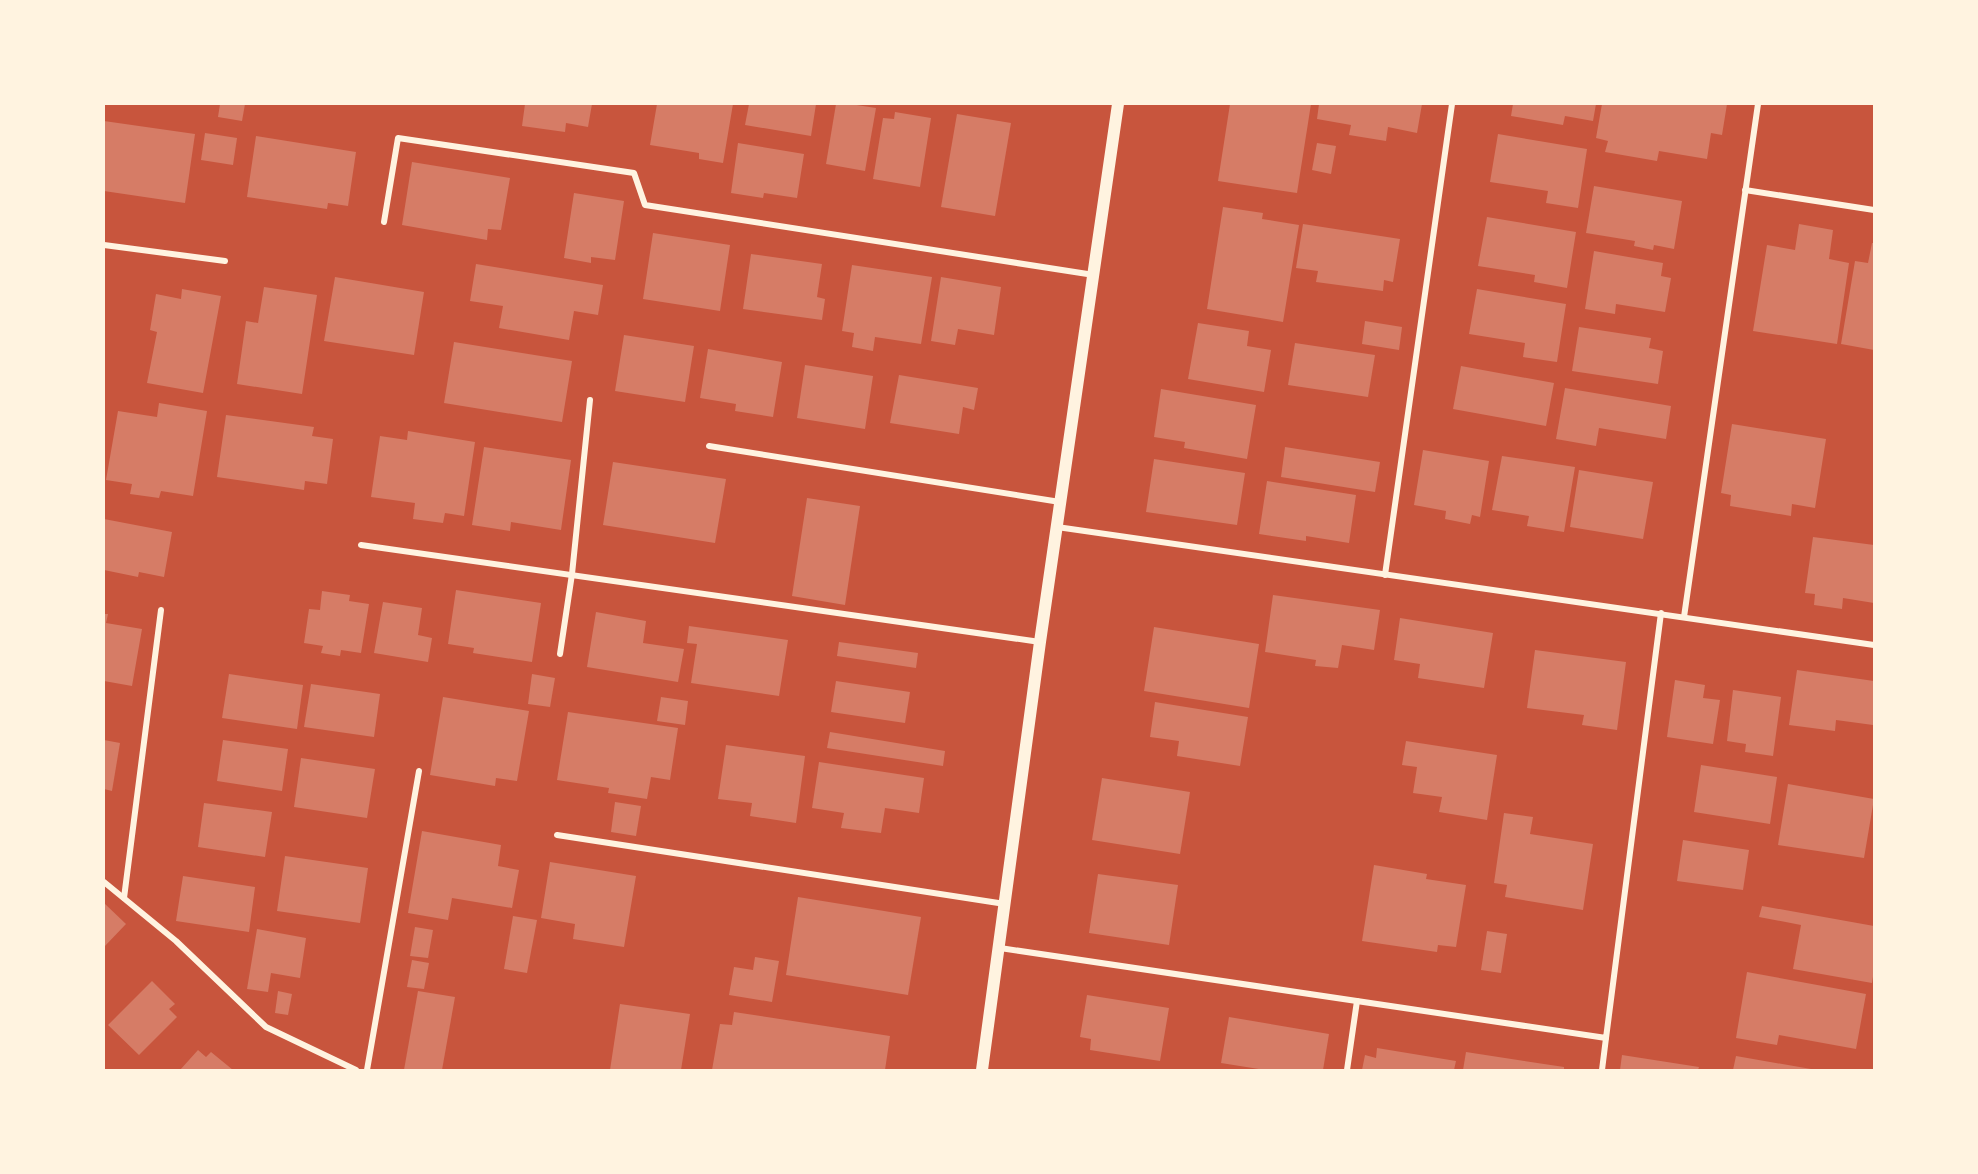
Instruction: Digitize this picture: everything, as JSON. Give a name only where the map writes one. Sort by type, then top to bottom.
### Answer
[{"type":"main road","points":[[982,1071],[1040,642],[1118,104]]},
{"type":"street","points":[[1385,575],[1452,104]]},
{"type":"street","points":[[1683,617],[1758,104]]},
{"type":"street","points":[[384,222],[398,138],[634,173],[645,205],[1094,275]]},
{"type":"street","points":[[1745,190],[1875,210]]},
{"type":"street","points":[[104,244],[225,261]]},
{"type":"street","points":[[560,654],[572,574],[590,400]]},
{"type":"street","points":[[710,446],[1060,502]]},
{"type":"street","points":[[1057,527],[1875,645]]},
{"type":"street","points":[[362,545],[1040,642]]},
{"type":"street","points":[[124,898],[160,610]]},
{"type":"street","points":[[1602,1071],[1661,613]]},
{"type":"street","points":[[367,1071],[419,771]]},
{"type":"street","points":[[557,835],[1006,904]]},
{"type":"street","points":[[104,882],[176,941],[266,1027],[356,1071]]},
{"type":"street","points":[[1000,948],[1606,1038]]},
{"type":"street","points":[[1347,1071],[1356,1001]]},
{"type":"building","points":[[220,104],[245,104],[242,121],[218,117]]},
{"type":"building","points":[[525,104],[592,104],[588,127],[566,123],[565,132],[522,126]]},
{"type":"building","points":[[657,104],[733,104],[723,163],[699,159],[699,153],[650,145]]},
{"type":"building","points":[[749,104],[816,104],[811,136],[745,125]]},
{"type":"building","points":[[836,104],[876,108],[865,171],[826,164]]},
{"type":"building","points":[[1230,104],[1311,104],[1297,193],[1218,181]]},
{"type":"building","points":[[1319,104],[1422,104],[1417,133],[1388,127],[1386,141],[1349,135],[1351,125],[1317,119]]},
{"type":"building","points":[[1513,104],[1596,104],[1593,121],[1565,116],[1563,125],[1511,116]]},
{"type":"building","points":[[1602,104],[1727,104],[1722,135],[1711,133],[1707,159],[1659,151],[1657,161],[1605,152],[1608,141],[1596,138]]},
{"type":"building","points":[[895,112],[931,118],[920,187],[873,179],[883,118],[894,119]]},
{"type":"building","points":[[957,114],[1011,123],[995,216],[941,207]]},
{"type":"building","points":[[104,121],[195,134],[185,203],[104,191]]},
{"type":"building","points":[[205,133],[237,138],[233,165],[201,160]]},
{"type":"building","points":[[1498,134],[1587,149],[1578,208],[1546,203],[1548,191],[1490,182]]},
{"type":"building","points":[[256,136],[356,152],[348,206],[328,203],[327,209],[247,197]]},
{"type":"building","points":[[738,143],[804,154],[797,198],[764,193],[763,198],[731,193]]},
{"type":"building","points":[[1317,143],[1336,146],[1331,174],[1312,170]]},
{"type":"building","points":[[412,162],[510,178],[501,230],[488,229],[487,240],[402,225]]},
{"type":"building","points":[[1594,186],[1682,201],[1674,249],[1654,245],[1653,250],[1634,246],[1635,241],[1586,233]]},
{"type":"building","points":[[574,193],[624,201],[615,260],[591,257],[591,263],[564,258]]},
{"type":"building","points":[[1223,207],[1263,213],[1262,219],[1299,225],[1283,322],[1207,309]]},
{"type":"building","points":[[1487,217],[1576,232],[1567,288],[1534,282],[1535,275],[1478,266]]},
{"type":"building","points":[[1303,224],[1400,239],[1393,282],[1384,280],[1383,291],[1316,282],[1318,271],[1296,268]]},
{"type":"building","points":[[1799,224],[1833,230],[1829,259],[1849,263],[1837,344],[1753,331],[1767,245],[1795,250]]},
{"type":"building","points":[[653,233],[730,245],[720,311],[643,299]]},
{"type":"building","points":[[1872,243],[1874,243],[1874,350],[1841,344],[1855,261],[1868,263]]},
{"type":"building","points":[[1594,251],[1663,263],[1661,276],[1671,278],[1665,312],[1616,304],[1615,314],[1585,309]]},
{"type":"building","points":[[751,254],[822,264],[817,297],[825,299],[822,320],[743,309]]},
{"type":"building","points":[[476,264],[603,285],[598,315],[574,311],[569,340],[499,328],[503,306],[470,301]]},
{"type":"building","points":[[852,265],[932,277],[921,344],[875,337],[873,351],[852,347],[854,333],[842,331]]},
{"type":"building","points":[[335,277],[424,292],[414,355],[324,341]]},
{"type":"building","points":[[941,277],[1001,287],[994,335],[958,329],[955,345],[931,341]]},
{"type":"building","points":[[264,287],[317,295],[302,394],[237,384],[246,321],[258,323]]},
{"type":"building","points":[[182,289],[221,296],[203,393],[147,383],[157,332],[150,330],[156,294],[181,299]]},
{"type":"building","points":[[1477,289],[1566,304],[1557,362],[1523,357],[1525,343],[1469,334]]},
{"type":"building","points":[[1365,321],[1402,327],[1399,350],[1362,344]]},
{"type":"building","points":[[1198,323],[1249,331],[1247,346],[1271,350],[1264,392],[1188,379]]},
{"type":"building","points":[[1579,327],[1651,338],[1649,348],[1663,351],[1658,384],[1572,371]]},
{"type":"building","points":[[624,335],[694,346],[685,402],[615,391]]},
{"type":"building","points":[[454,342],[572,361],[562,422],[444,403]]},
{"type":"building","points":[[1295,343],[1375,355],[1368,397],[1288,385]]},
{"type":"building","points":[[708,349],[782,362],[773,417],[735,411],[736,404],[700,398]]},
{"type":"building","points":[[805,365],[873,376],[865,429],[797,418]]},
{"type":"building","points":[[1461,366],[1554,383],[1546,426],[1453,409]]},
{"type":"building","points":[[899,375],[978,388],[974,410],[963,407],[959,434],[890,423]]},
{"type":"building","points":[[1565,388],[1671,406],[1666,439],[1599,428],[1596,446],[1556,439]]},
{"type":"building","points":[[1161,389],[1256,405],[1247,459],[1184,448],[1185,442],[1154,437]]},
{"type":"building","points":[[159,403],[207,411],[193,496],[161,491],[159,498],[130,494],[132,484],[106,480],[118,411],[157,417]]},
{"type":"building","points":[[226,415],[314,427],[312,436],[333,439],[327,484],[305,481],[304,490],[217,477]]},
{"type":"building","points":[[1732,424],[1826,439],[1815,508],[1792,504],[1791,516],[1730,506],[1731,495],[1721,493]]},
{"type":"building","points":[[408,431],[475,442],[464,516],[445,513],[443,523],[413,519],[415,503],[371,497],[380,436],[407,440]]},
{"type":"building","points":[[484,447],[571,460],[561,530],[511,522],[510,531],[472,525]]},
{"type":"building","points":[[1285,447],[1380,462],[1375,492],[1281,477]]},
{"type":"building","points":[[1423,450],[1489,461],[1480,517],[1472,515],[1470,524],[1445,519],[1446,511],[1414,505]]},
{"type":"building","points":[[1502,456],[1575,467],[1564,532],[1527,526],[1529,516],[1492,510]]},
{"type":"building","points":[[1154,459],[1245,473],[1237,525],[1146,512]]},
{"type":"building","points":[[613,462],[726,479],[715,543],[603,525]]},
{"type":"building","points":[[1579,470],[1653,482],[1643,539],[1570,527]]},
{"type":"building","points":[[1267,481],[1356,495],[1349,543],[1306,536],[1306,541],[1259,534]]},
{"type":"building","points":[[807,498],[860,506],[845,605],[792,596]]},
{"type":"building","points":[[104,519],[172,532],[164,577],[139,572],[138,577],[104,570]]},
{"type":"building","points":[[1813,537],[1874,545],[1874,603],[1843,598],[1842,609],[1814,605],[1815,594],[1805,593]]},
{"type":"building","points":[[456,590],[541,603],[532,662],[473,653],[474,648],[448,644]]},
{"type":"building","points":[[322,591],[350,595],[349,601],[369,604],[361,653],[341,650],[340,656],[321,653],[323,646],[304,643],[309,609],[320,610]]},
{"type":"building","points":[[1273,595],[1380,610],[1374,650],[1342,645],[1338,668],[1315,666],[1316,660],[1265,652]]},
{"type":"building","points":[[383,602],[422,608],[418,635],[432,638],[428,662],[374,653]]},
{"type":"building","points":[[596,612],[646,621],[643,643],[684,649],[678,682],[587,667]]},
{"type":"building","points":[[104,614],[108,614],[106,623],[142,629],[132,686],[104,681]]},
{"type":"building","points":[[1400,618],[1493,633],[1484,688],[1418,678],[1420,664],[1394,660]]},
{"type":"building","points":[[689,626],[788,640],[779,696],[691,683],[697,644],[687,643]]},
{"type":"building","points":[[1154,627],[1259,644],[1249,708],[1144,691]]},
{"type":"building","points":[[839,642],[918,653],[916,668],[837,656]]},
{"type":"building","points":[[1535,650],[1626,662],[1617,730],[1582,725],[1584,715],[1527,708]]},
{"type":"building","points":[[1797,670],[1874,681],[1873,725],[1836,720],[1835,731],[1789,725]]},
{"type":"building","points":[[229,674],[303,685],[297,729],[222,718]]},
{"type":"building","points":[[532,674],[555,678],[550,707],[528,704]]},
{"type":"building","points":[[1675,680],[1705,685],[1703,698],[1720,700],[1713,744],[1667,737]]},
{"type":"building","points":[[836,681],[910,692],[905,723],[831,712]]},
{"type":"building","points":[[311,684],[380,694],[374,737],[304,727]]},
{"type":"building","points":[[1733,690],[1781,697],[1773,756],[1745,752],[1746,744],[1727,741]]},
{"type":"building","points":[[443,697],[529,711],[517,781],[496,778],[495,786],[430,775]]},
{"type":"building","points":[[661,697],[688,701],[685,725],[657,721]]},
{"type":"building","points":[[1155,702],[1248,717],[1240,766],[1177,756],[1179,741],[1150,737]]},
{"type":"building","points":[[568,712],[678,728],[670,780],[651,777],[647,799],[608,793],[609,788],[557,780]]},
{"type":"building","points":[[830,732],[945,751],[943,766],[827,748]]},
{"type":"building","points":[[104,740],[120,743],[112,791],[104,789]]},
{"type":"building","points":[[223,740],[288,749],[282,791],[217,781]]},
{"type":"building","points":[[1406,741],[1497,755],[1487,820],[1439,812],[1442,797],[1413,793],[1417,767],[1402,765]]},
{"type":"building","points":[[726,745],[805,756],[796,823],[750,816],[752,803],[718,799]]},
{"type":"building","points":[[301,758],[375,769],[367,818],[294,807]]},
{"type":"building","points":[[819,762],[924,778],[919,813],[885,808],[881,833],[841,828],[844,813],[812,808]]},
{"type":"building","points":[[1701,765],[1777,777],[1770,824],[1694,812]]},
{"type":"building","points":[[1102,778],[1190,792],[1180,854],[1092,840]]},
{"type":"building","points":[[1788,784],[1874,799],[1864,858],[1778,845]]},
{"type":"building","points":[[615,802],[641,806],[636,836],[611,832]]},
{"type":"building","points":[[204,803],[272,812],[265,857],[198,847]]},
{"type":"building","points":[[1504,813],[1533,817],[1530,834],[1593,844],[1583,910],[1505,897],[1507,885],[1494,883]]},
{"type":"building","points":[[422,831],[501,845],[498,866],[519,870],[512,908],[452,898],[448,920],[408,913]]},
{"type":"building","points":[[1683,840],[1749,850],[1743,890],[1677,881]]},
{"type":"building","points":[[285,856],[368,868],[360,923],[277,911]]},
{"type":"building","points":[[550,862],[636,876],[624,947],[573,939],[575,924],[541,918]]},
{"type":"building","points":[[1374,865],[1427,874],[1426,879],[1466,885],[1456,947],[1438,945],[1437,952],[1362,941]]},
{"type":"building","points":[[1098,874],[1178,885],[1169,945],[1089,933]]},
{"type":"building","points":[[183,876],[255,887],[249,932],[176,921]]},
{"type":"building","points":[[798,897],[921,917],[908,995],[786,975]]},
{"type":"building","points":[[104,903],[126,924],[104,947]]},
{"type":"building","points":[[1762,906],[1874,926],[1872,983],[1793,969],[1801,925],[1759,917]]},
{"type":"building","points":[[513,916],[537,920],[527,973],[504,969]]},
{"type":"building","points":[[415,927],[433,930],[428,958],[410,956]]},
{"type":"building","points":[[257,929],[306,938],[300,978],[271,973],[268,992],[247,989]]},
{"type":"building","points":[[1487,931],[1507,934],[1501,973],[1481,970]]},
{"type":"building","points":[[755,957],[779,961],[772,1002],[729,995],[734,967],[753,970]]},
{"type":"building","points":[[412,960],[429,963],[424,989],[407,987]]},
{"type":"building","points":[[1747,972],[1866,994],[1856,1049],[1779,1035],[1777,1045],[1736,1038]]},
{"type":"building","points":[[152,981],[175,1004],[169,1009],[177,1017],[139,1055],[108,1025]]},
{"type":"building","points":[[278,991],[292,994],[288,1015],[275,1013]]},
{"type":"building","points":[[418,991],[455,997],[442,1070],[404,1070]]},
{"type":"building","points":[[1087,995],[1169,1008],[1160,1061],[1090,1050],[1091,1039],[1080,1037]]},
{"type":"building","points":[[620,1004],[690,1014],[681,1070],[610,1070]]},
{"type":"building","points":[[734,1012],[890,1036],[885,1070],[712,1070],[720,1024],[732,1025]]},
{"type":"building","points":[[1229,1017],[1329,1034],[1323,1070],[1265,1070],[1221,1063]]},
{"type":"building","points":[[1377,1048],[1456,1061],[1454,1070],[1362,1070],[1365,1055],[1376,1058]]},
{"type":"building","points":[[198,1050],[206,1057],[211,1052],[233,1070],[180,1070]]},
{"type":"building","points":[[1466,1052],[1564,1067],[1564,1070],[1463,1070]]},
{"type":"building","points":[[1622,1055],[1699,1067],[1698,1070],[1620,1070]]},
{"type":"building","points":[[1736,1056],[1811,1069],[1733,1070]]}]
